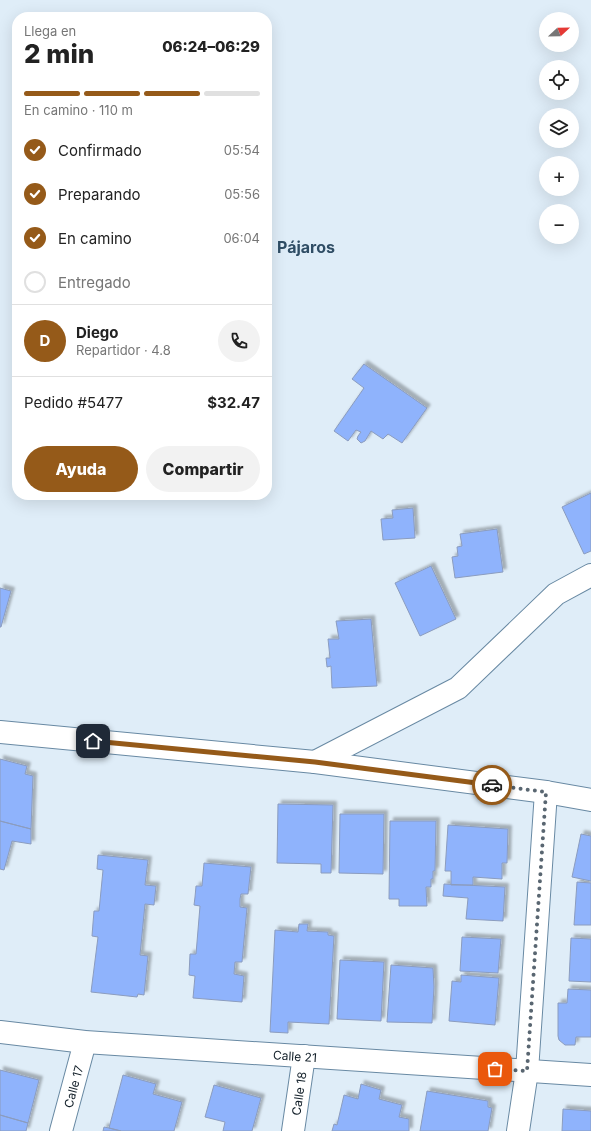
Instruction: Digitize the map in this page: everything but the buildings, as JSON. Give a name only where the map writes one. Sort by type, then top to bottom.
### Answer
[{"type":"street","points":[[315,762],[458,688],[556,594],[591,575]]},
{"type":"street","points":[[0,732],[315,762],[546,792],[591,800]]},
{"type":"street","points":[[518,1131],[527,1071],[546,792]]},
{"type":"street","name":"Calle 21","points":[[0,1032],[85,1042],[591,1075]]},
{"type":"street","name":"Calle 17","points":[[61,1131],[85,1042]]},
{"type":"street","name":"Calle 18","points":[[292,1131],[304,1056]]},
{"type":"way so far","points":[[492,785],[546,792],[527,1071],[495,1069]]},
{"type":"district","name":"Pájaros","points":[[306,247]]},
{"type":"route","points":[[93,741],[273,757],[492,785]]}]
